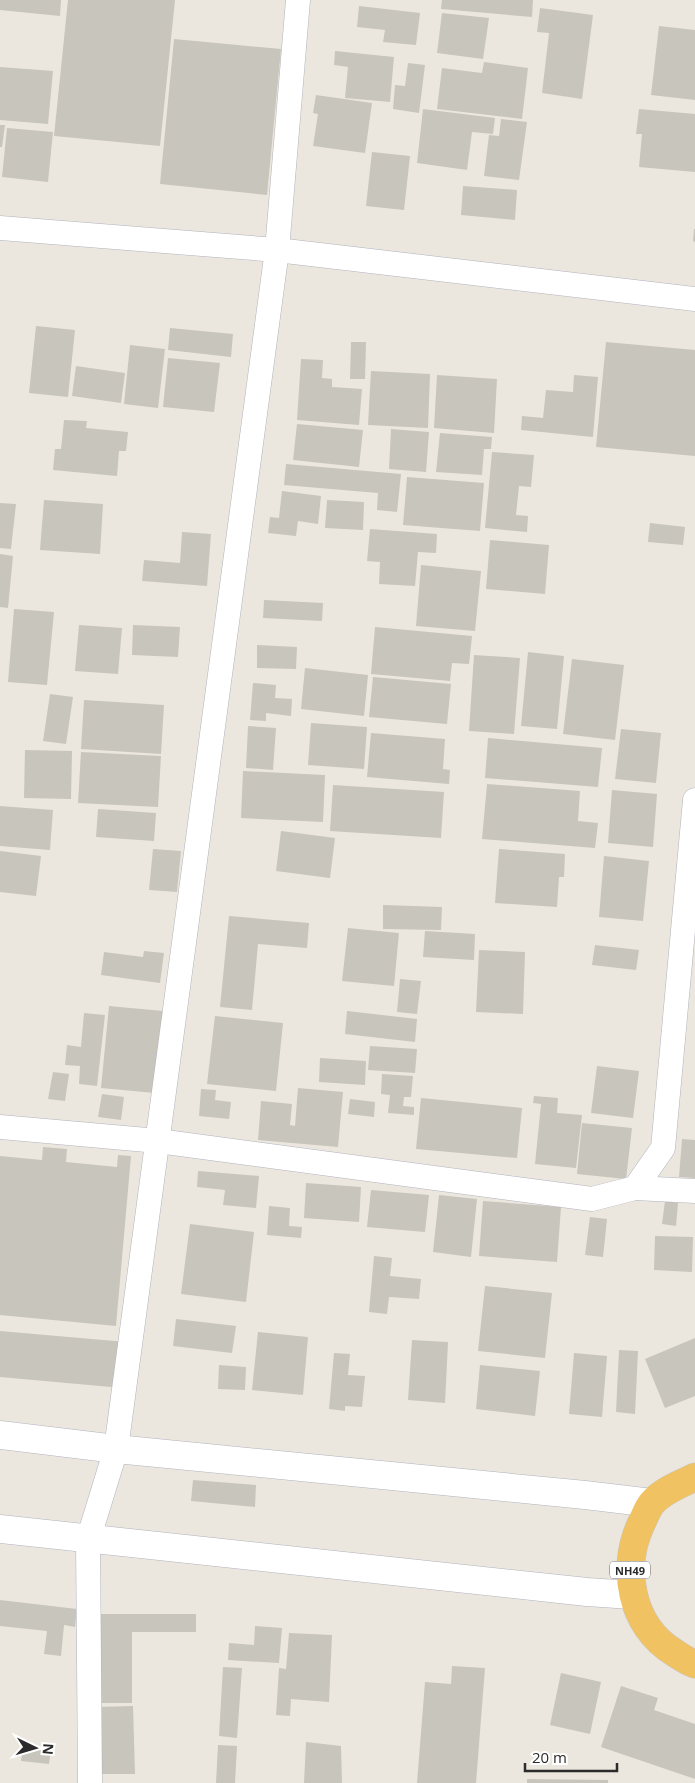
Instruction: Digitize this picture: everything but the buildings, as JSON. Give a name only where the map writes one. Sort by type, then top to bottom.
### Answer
[{"type":"highway","name":"NH49","points":[[695,1466],[673,1489],[636,1534],[629,1564],[632,1596],[645,1624],[665,1647],[695,1664]]},
{"type":"main road","points":[[0,1435],[116,1449],[576,1494],[673,1489]]},
{"type":"main road","points":[[0,1530],[632,1596]]},
{"type":"street","points":[[90,1783],[88,1540],[116,1449],[158,1141],[277,250],[298,0]]},
{"type":"street","points":[[0,228],[277,250],[695,299]]},
{"type":"street","points":[[635,1188],[663,1148],[695,800]]},
{"type":"street","points":[[0,1127],[158,1141],[592,1198],[635,1188],[695,1192]]}]
